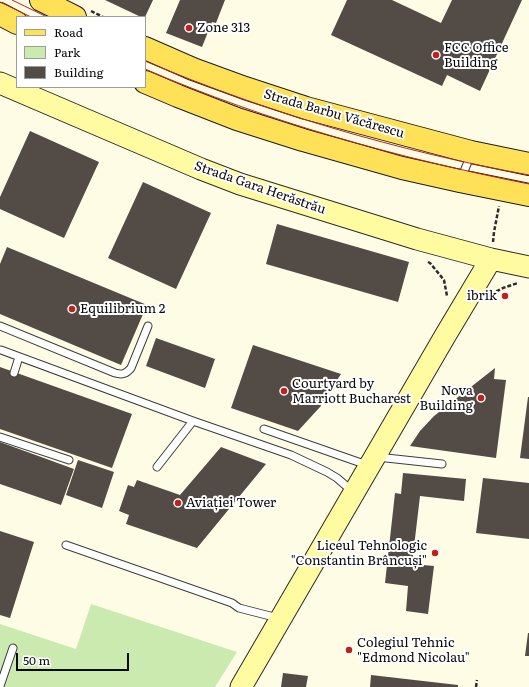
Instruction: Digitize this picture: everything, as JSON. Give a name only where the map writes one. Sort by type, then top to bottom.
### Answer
[{"type":"main road","points":[[41,0],[73,16]]},
{"type":"main road","points":[[0,14],[16,22]]},
{"type":"main road","name":"Strada Barbu Văcărescu","points":[[146,48],[245,88],[313,110],[471,152],[529,164]]},
{"type":"main road","points":[[146,82],[237,119],[303,140],[402,168],[529,195]]},
{"type":"street","name":"Strada Gara Herăstrău","points":[[0,83],[201,169],[240,184],[417,239],[491,259],[529,267]]},
{"type":"street","points":[[241,687],[491,259]]},
{"type":"lane","points":[[460,181],[471,152]]},
{"type":"lane","points":[[0,326],[119,374],[124,374],[131,368],[148,326]]},
{"type":"lane","points":[[0,350],[193,421],[291,455],[337,478],[354,493]]},
{"type":"lane","points":[[14,372],[19,357]]},
{"type":"lane","points":[[157,467],[193,421]]},
{"type":"lane","points":[[264,429],[372,462],[442,464]]},
{"type":"lane","points":[[0,437],[69,460]]},
{"type":"lane","points":[[66,545],[232,603],[239,608],[280,619]]},
{"type":"lane","points":[[0,686],[13,648]]},
{"type":"path","points":[[494,232],[499,204]]},
{"type":"path","points":[[476,687],[477,680]]},
{"type":"green space","points":[[91,604],[237,652],[215,687],[0,687],[0,624],[76,649]]},
{"type":"building","points":[[105,0],[153,0],[145,16],[139,16]]},
{"type":"building","name":"Zone 313","points":[[180,0],[225,0],[216,23],[212,22],[202,47],[166,33]]},
{"type":"building","name":"FCC Office Building","points":[[347,0],[392,0],[441,23],[452,0],[522,0],[480,91],[447,75],[442,86],[331,35]]},
{"type":"building","points":[[30,131],[99,162],[64,238],[0,209],[0,197]]},
{"type":"building","points":[[143,182],[211,213],[176,289],[108,258]]},
{"type":"building","points":[[277,224],[409,262],[398,302],[266,264]]},
{"type":"building","name":"Equilibrium 2","points":[[7,247],[147,305],[121,365],[0,314],[0,264]]},
{"type":"building","points":[[156,338],[215,359],[205,388],[146,366]]},
{"type":"building","name":"Courtyard by Marriott Bucharest","points":[[253,345],[341,374],[320,407],[298,431],[231,408]]},
{"type":"building","points":[[0,367],[132,414],[112,468],[0,429]]},
{"type":"building","name":"Nova Building","points":[[495,368],[494,379],[506,380],[496,458],[410,446],[420,431],[434,416]]},
{"type":"building","points":[[529,397],[529,459],[520,458]]},
{"type":"building","points":[[0,442],[74,469],[61,505],[0,484]]},
{"type":"building","name":"Aviației Tower","points":[[221,447],[266,464],[197,548],[126,524],[129,515],[119,511],[128,485],[134,487],[137,480],[180,495]]},
{"type":"building","points":[[78,460],[114,472],[102,508],[66,495]]},
{"type":"building","points":[[403,473],[466,479],[464,501],[420,496],[412,564],[434,566],[428,614],[406,611],[408,586],[385,583],[395,493],[401,494]]},
{"type":"building","points":[[483,478],[529,483],[529,539],[476,533]]},
{"type":"building","points":[[0,531],[34,542],[10,618],[0,615]]},
{"type":"building","points":[[528,633],[529,656],[525,656]]},
{"type":"building","points":[[283,673],[308,676],[306,687],[281,687]]},
{"type":"building","points":[[371,675],[458,685],[458,687],[370,687]]},
{"type":"tram line","points":[[12,0],[45,16]]},
{"type":"tram line","points":[[0,2],[29,16]]},
{"type":"tram line","points":[[146,61],[191,80],[286,114],[382,142],[529,175]]},
{"type":"tram line","points":[[146,69],[238,106],[334,137],[431,163],[529,184]]},
{"type":"place","name":"Zone 313","points":[[189,28]]},
{"type":"place","name":"FCC Office Building","points":[[436,55]]},
{"type":"place","name":"ibrik","points":[[505,296]]},
{"type":"place","name":"Equilibrium 2","points":[[72,309]]},
{"type":"place","name":"Courtyard by Marriott Bucharest","points":[[284,391]]},
{"type":"place","name":"Nova Building","points":[[481,398]]},
{"type":"place","name":"Aviației Tower","points":[[178,503]]},
{"type":"place","name":"Liceul Tehnologic \"Constantin Brâncuși\"","points":[[435,553]]},
{"type":"place","name":"Colegiul Tehnic \"Edmond Nicolau\"","points":[[349,650]]}]
